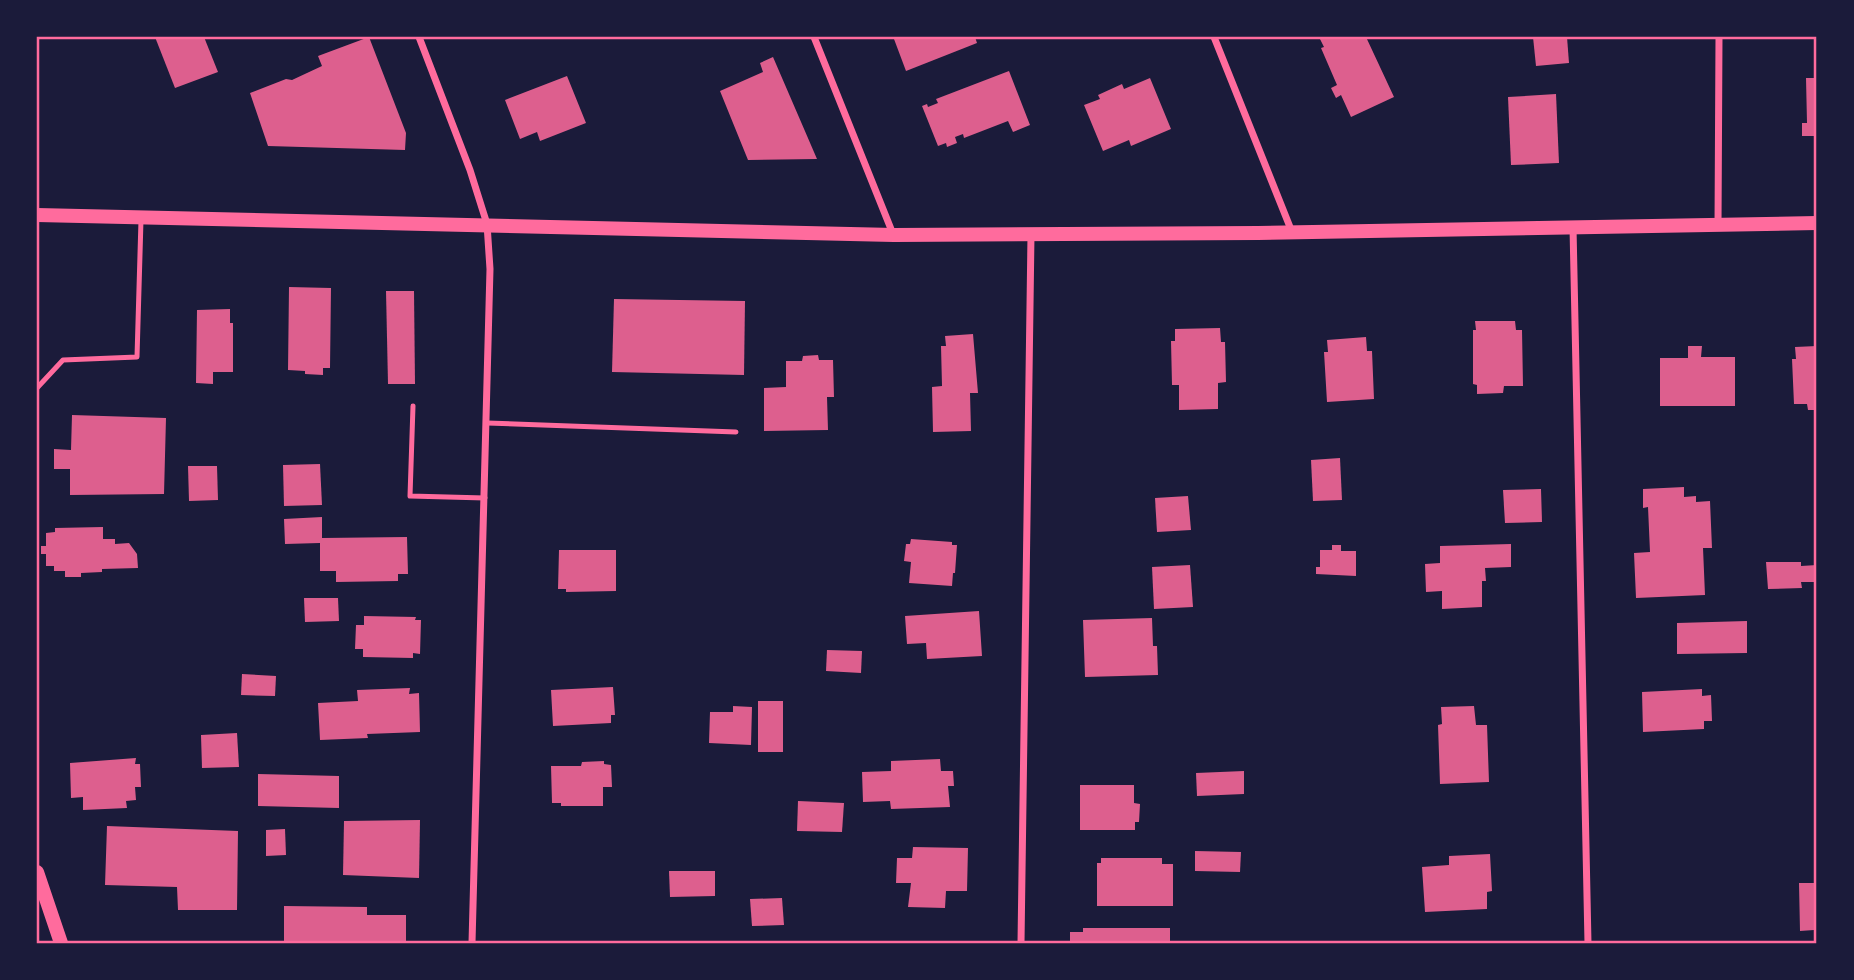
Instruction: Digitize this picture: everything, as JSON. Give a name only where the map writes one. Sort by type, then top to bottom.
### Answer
[{"type":"main road","points":[[37,215],[894,235],[1292,232],[1817,223]]},
{"type":"main road","points":[[37,872],[61,943]]},
{"type":"street","points":[[419,37],[464,148],[487,224],[490,283],[472,943]]},
{"type":"street","points":[[814,37],[894,235]]},
{"type":"street","points":[[1214,37],[1292,232]]},
{"type":"street","points":[[1718,225],[1719,37]]},
{"type":"street","points":[[1573,228],[1588,943]]},
{"type":"street","points":[[1021,943],[1031,235]]},
{"type":"lane","points":[[37,388],[63,360],[137,357],[141,217]]},
{"type":"lane","points":[[412,406],[410,496],[485,498]]},
{"type":"lane","points":[[487,423],[736,432]]},
{"type":"building","points":[[155,37],[204,37],[218,72],[175,88]]},
{"type":"building","points":[[369,37],[406,133],[405,150],[268,146],[250,93],[286,79],[292,80],[322,66],[318,56]]},
{"type":"building","points":[[975,37],[977,43],[906,71],[894,39]]},
{"type":"building","points":[[1319,37],[1366,37],[1394,97],[1351,117],[1341,95],[1336,98],[1331,88],[1337,85]]},
{"type":"building","points":[[1533,37],[1567,37],[1569,63],[1536,66]]},
{"type":"building","points":[[773,57],[817,159],[748,160],[720,91],[763,72],[760,63]]},
{"type":"building","points":[[1009,71],[1030,125],[1013,132],[1008,121],[964,138],[963,134],[955,137],[957,143],[947,147],[946,143],[938,146],[922,106],[938,103],[936,99]]},
{"type":"building","points":[[567,76],[586,123],[540,141],[537,132],[520,139],[505,100]]},
{"type":"building","points":[[1150,78],[1171,129],[1131,146],[1129,140],[1103,151],[1084,105],[1100,99],[1098,95],[1122,84],[1124,89]]},
{"type":"building","points":[[1806,78],[1817,78],[1817,136],[1802,136],[1802,123],[1807,123]]},
{"type":"building","points":[[1556,94],[1559,163],[1511,165],[1508,97]]},
{"type":"building","points":[[289,287],[331,288],[330,368],[323,368],[323,375],[288,370]]},
{"type":"building","points":[[386,291],[414,291],[415,384],[388,384]]},
{"type":"building","points":[[614,299],[745,301],[744,375],[612,372]]},
{"type":"building","points":[[230,309],[230,323],[233,323],[233,372],[213,372],[213,384],[196,383],[197,310]]},
{"type":"building","points":[[1475,321],[1515,321],[1516,330],[1522,330],[1523,386],[1504,386],[1503,393],[1477,394],[1477,385],[1473,384]]},
{"type":"building","points":[[1220,328],[1221,342],[1225,342],[1226,382],[1218,383],[1218,409],[1179,410],[1179,385],[1172,385],[1171,341],[1175,341],[1175,329]]},
{"type":"building","points":[[973,334],[978,393],[970,393],[971,431],[933,432],[932,387],[942,386],[941,346],[946,346],[945,336]]},
{"type":"building","points":[[1366,337],[1367,351],[1372,351],[1374,399],[1327,402],[1324,352],[1328,352],[1327,340]]},
{"type":"building","points":[[1688,346],[1702,346],[1701,357],[1735,357],[1735,406],[1660,406],[1660,358],[1688,358]]},
{"type":"building","points":[[1817,346],[1817,410],[1808,410],[1807,404],[1794,404],[1792,359],[1796,359],[1795,347]]},
{"type":"building","points":[[818,355],[819,360],[833,360],[834,397],[827,397],[828,430],[764,431],[764,388],[786,387],[786,361],[802,361],[803,356]]},
{"type":"building","points":[[72,415],[166,418],[164,494],[70,495],[70,469],[54,469],[54,449],[71,450]]},
{"type":"building","points":[[1340,458],[1342,500],[1313,501],[1311,460]]},
{"type":"building","points":[[320,464],[322,505],[284,506],[283,465]]},
{"type":"building","points":[[188,466],[217,466],[218,500],[189,501]]},
{"type":"building","points":[[1684,487],[1684,497],[1696,496],[1696,502],[1710,501],[1712,548],[1703,548],[1705,595],[1636,598],[1634,553],[1650,552],[1648,507],[1643,508],[1643,489]]},
{"type":"building","points":[[1541,489],[1542,522],[1505,523],[1503,490]]},
{"type":"building","points":[[1188,496],[1191,530],[1157,532],[1155,498]]},
{"type":"building","points":[[322,517],[322,538],[407,537],[408,574],[398,574],[398,581],[336,582],[336,571],[320,571],[320,543],[285,544],[284,519]]},
{"type":"building","points":[[103,527],[103,539],[115,539],[115,544],[129,543],[137,554],[138,568],[102,569],[102,572],[81,573],[81,577],[65,577],[65,571],[54,571],[54,566],[46,566],[46,554],[41,554],[41,546],[46,546],[46,533],[55,532],[55,528]]},
{"type":"building","points":[[911,539],[952,542],[952,545],[957,545],[952,586],[909,583],[911,562],[904,561],[906,544],[910,544]]},
{"type":"building","points":[[1511,544],[1511,567],[1485,568],[1482,607],[1442,609],[1442,591],[1426,592],[1425,564],[1440,563],[1440,546]]},
{"type":"building","points":[[1332,545],[1341,545],[1341,551],[1356,551],[1356,576],[1316,574],[1316,567],[1320,567],[1320,550],[1332,550]]},
{"type":"building","points":[[559,550],[616,550],[616,591],[566,592],[566,589],[558,589]]},
{"type":"building","points":[[1766,562],[1817,565],[1817,582],[1801,582],[1802,588],[1768,589]]},
{"type":"building","points":[[1190,565],[1193,607],[1154,609],[1152,567]]},
{"type":"building","points":[[304,598],[338,598],[339,621],[305,622]]},
{"type":"building","points":[[979,611],[982,656],[927,659],[926,643],[907,644],[905,616]]},
{"type":"building","points":[[364,616],[416,617],[415,620],[421,620],[420,654],[413,653],[413,658],[363,657],[363,649],[355,649],[356,625],[364,625]]},
{"type":"building","points":[[1152,618],[1158,675],[1085,677],[1083,620]]},
{"type":"building","points":[[1747,621],[1747,653],[1677,654],[1677,623]]},
{"type":"building","points":[[827,650],[862,651],[861,673],[826,671]]},
{"type":"building","points":[[242,674],[276,676],[275,696],[241,695]]},
{"type":"building","points":[[613,687],[615,715],[611,715],[611,723],[553,726],[551,690]]},
{"type":"building","points":[[410,688],[409,694],[419,693],[420,732],[367,734],[368,738],[320,740],[318,703],[358,701],[357,690]]},
{"type":"building","points":[[1702,689],[1702,696],[1711,695],[1712,721],[1704,721],[1704,729],[1643,732],[1642,692]]},
{"type":"building","points":[[758,701],[783,701],[783,752],[758,752]]},
{"type":"building","points":[[733,706],[752,707],[751,745],[709,743],[710,712],[733,712]]},
{"type":"building","points":[[1474,706],[1476,725],[1487,725],[1489,782],[1440,784],[1438,725],[1442,724],[1441,707]]},
{"type":"building","points":[[237,733],[239,767],[202,768],[201,735]]},
{"type":"building","points":[[136,758],[135,764],[140,764],[141,787],[135,787],[136,800],[126,801],[127,808],[83,810],[83,797],[71,798],[70,763]]},
{"type":"building","points":[[940,759],[941,771],[953,771],[954,786],[948,786],[950,807],[891,809],[890,801],[863,802],[862,772],[891,771],[891,761]]},
{"type":"building","points":[[604,761],[604,764],[611,765],[612,787],[603,787],[603,806],[561,806],[561,803],[552,803],[551,766],[581,766],[582,762]]},
{"type":"building","points":[[1244,771],[1244,794],[1197,796],[1196,773]]},
{"type":"building","points":[[258,774],[339,776],[339,808],[258,806]]},
{"type":"building","points":[[1080,785],[1134,785],[1134,803],[1140,804],[1139,822],[1135,822],[1135,830],[1080,830]]},
{"type":"building","points":[[798,801],[844,803],[842,832],[797,831]]},
{"type":"building","points":[[420,820],[419,878],[343,875],[344,821]]},
{"type":"building","points":[[107,826],[238,831],[237,910],[178,910],[177,887],[105,885]]},
{"type":"building","points":[[285,829],[286,855],[266,856],[266,830]]},
{"type":"building","points":[[913,847],[968,848],[967,891],[946,891],[945,908],[908,907],[911,883],[896,883],[897,858],[912,858]]},
{"type":"building","points":[[1195,851],[1241,852],[1240,872],[1195,871]]},
{"type":"building","points":[[1490,854],[1492,891],[1487,892],[1487,909],[1425,912],[1422,867],[1449,865],[1449,856]]},
{"type":"building","points":[[1101,858],[1162,858],[1162,864],[1173,864],[1173,906],[1097,906],[1097,863],[1101,863]]},
{"type":"building","points":[[669,871],[715,871],[715,896],[670,897]]},
{"type":"building","points":[[1799,883],[1817,883],[1817,937],[1814,930],[1800,931]]},
{"type":"building","points":[[782,898],[784,925],[752,926],[750,899]]},
{"type":"building","points":[[284,906],[367,907],[367,915],[406,915],[406,943],[284,943]]},
{"type":"building","points":[[1083,928],[1170,928],[1170,943],[1070,943],[1070,932],[1083,932]]}]
